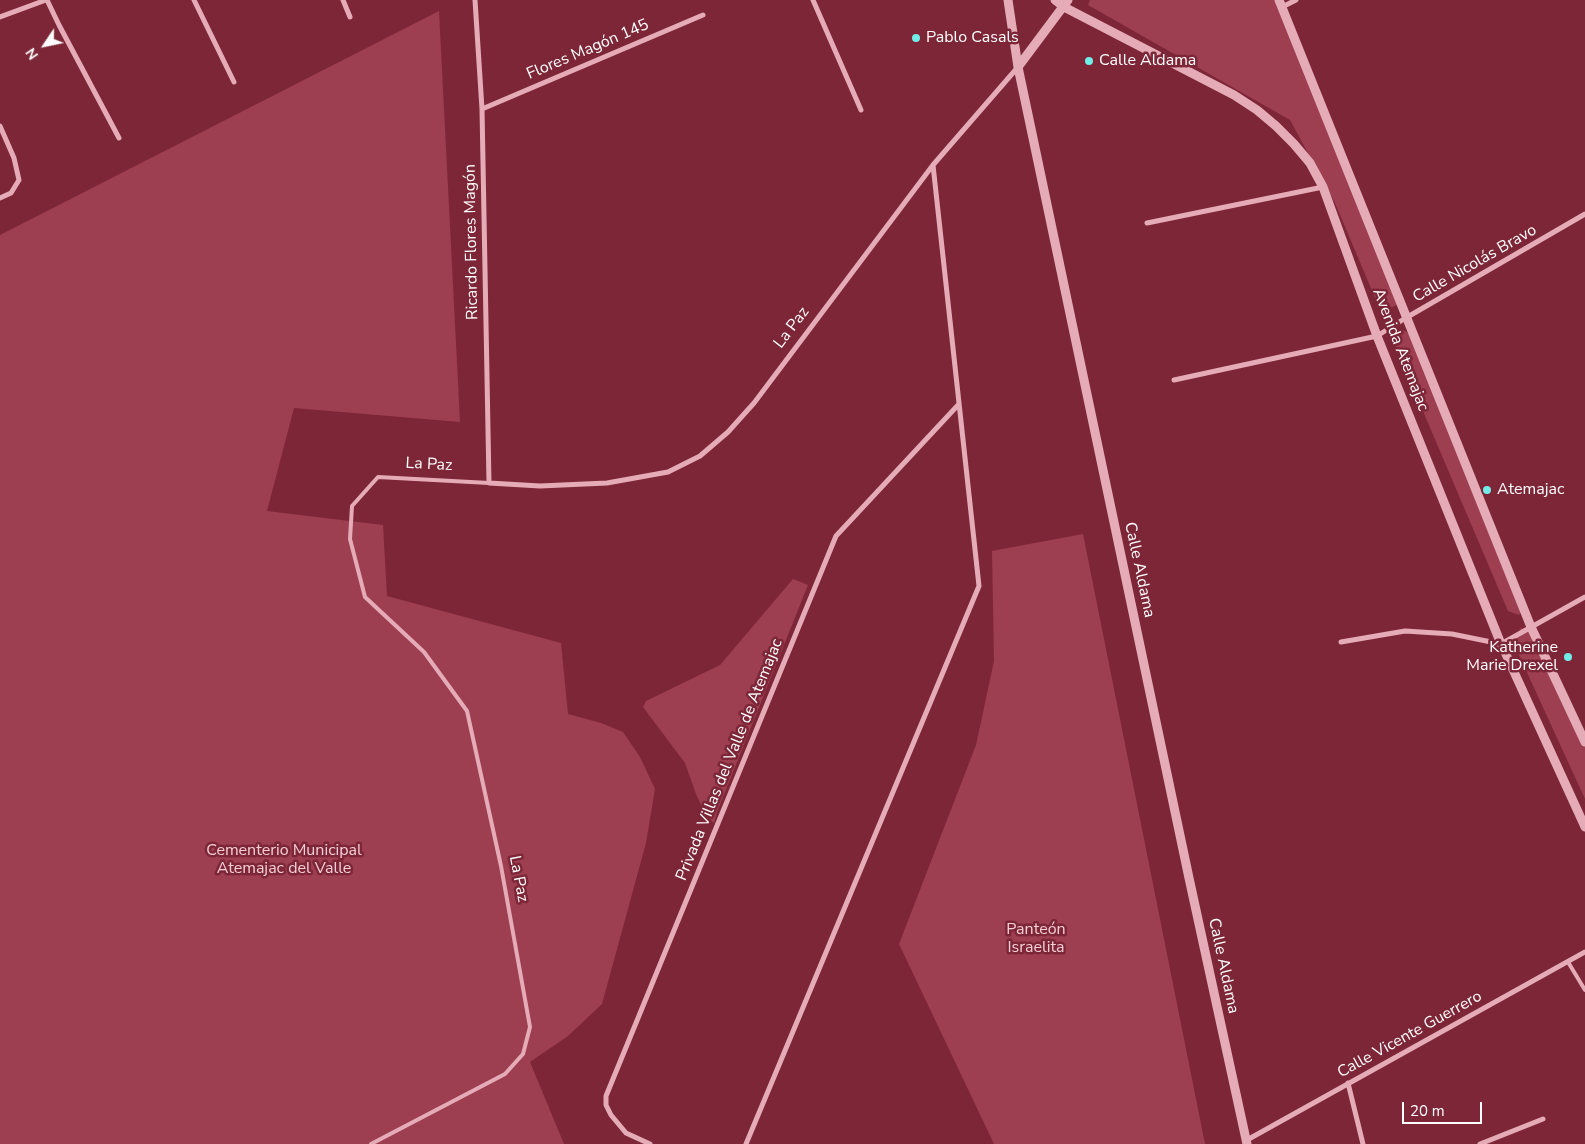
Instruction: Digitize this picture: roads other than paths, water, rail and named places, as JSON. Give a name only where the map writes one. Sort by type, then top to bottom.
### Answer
[{"type":"street","points":[[0,18],[47,0],[119,138]]},
{"type":"street","points":[[194,0],[234,82]]},
{"type":"street","points":[[343,0],[350,17]]},
{"type":"street","name":"Ricardo Flores Magón","points":[[475,0],[482,109],[489,483]]},
{"type":"street","points":[[813,0],[861,110]]},
{"type":"street","name":"Calle Aldama","points":[[1008,0],[1018,67],[1184,859],[1247,1142]]},
{"type":"street","name":"Avenida Atemajac","points":[[1055,0],[1066,3],[1258,110],[1294,144],[1310,163],[1323,187],[1377,336],[1501,644],[1585,827]]},
{"type":"street","points":[[1281,4],[1296,0]]},
{"type":"street","name":"La Paz","points":[[489,483],[540,486],[607,483],[668,472],[700,456],[728,432],[754,404],[933,165],[1018,67],[1066,3]]},
{"type":"street","name":"Avenida Atemajac","points":[[1281,4],[1531,627],[1585,742]]},
{"type":"street","name":"Flores Magón 145","points":[[482,109],[703,15]]},
{"type":"street","points":[[0,126],[14,158],[19,180],[11,193],[0,198]]},
{"type":"street","points":[[746,1144],[979,586],[933,165]]},
{"type":"street","points":[[1147,223],[1323,187]]},
{"type":"street","name":"Calle Nicolás Bravo","points":[[1174,380],[1377,336],[1585,214]]},
{"type":"street","name":"Privada Villas del Valle de Atemajac","points":[[650,1144],[626,1133],[611,1115],[606,1105],[606,1096],[836,536],[959,404]]},
{"type":"street","points":[[1341,642],[1404,631],[1452,634],[1501,644],[1585,597]]},
{"type":"street","name":"Calle Vicente Guerrero","points":[[1247,1142],[1348,1083],[1585,952]]},
{"type":"street","points":[[1348,1083],[1363,1144]]},
{"type":"street","points":[[1480,1144],[1543,1118]]},
{"type":"lane","name":"La Paz","points":[[371,1144],[505,1074],[523,1054],[530,1027],[501,866],[467,711],[424,652],[365,597],[350,539],[352,506],[378,477],[489,483]]},
{"type":"lane","points":[[1568,962],[1585,990]]},
{"type":"place","name":"Pablo Casals","points":[[916,38]]},
{"type":"place","name":"Calle Aldama","points":[[1089,61]]},
{"type":"place","name":"Atemajac","points":[[1487,490]]},
{"type":"place","name":"Katherine Marie Drexel","points":[[1568,657]]},
{"type":"park label","name":"Cementerio Municipal Atemajac del Valle","points":[[284,860]]},
{"type":"park label","name":"Panteón Israelita","points":[[1036,939]]}]
